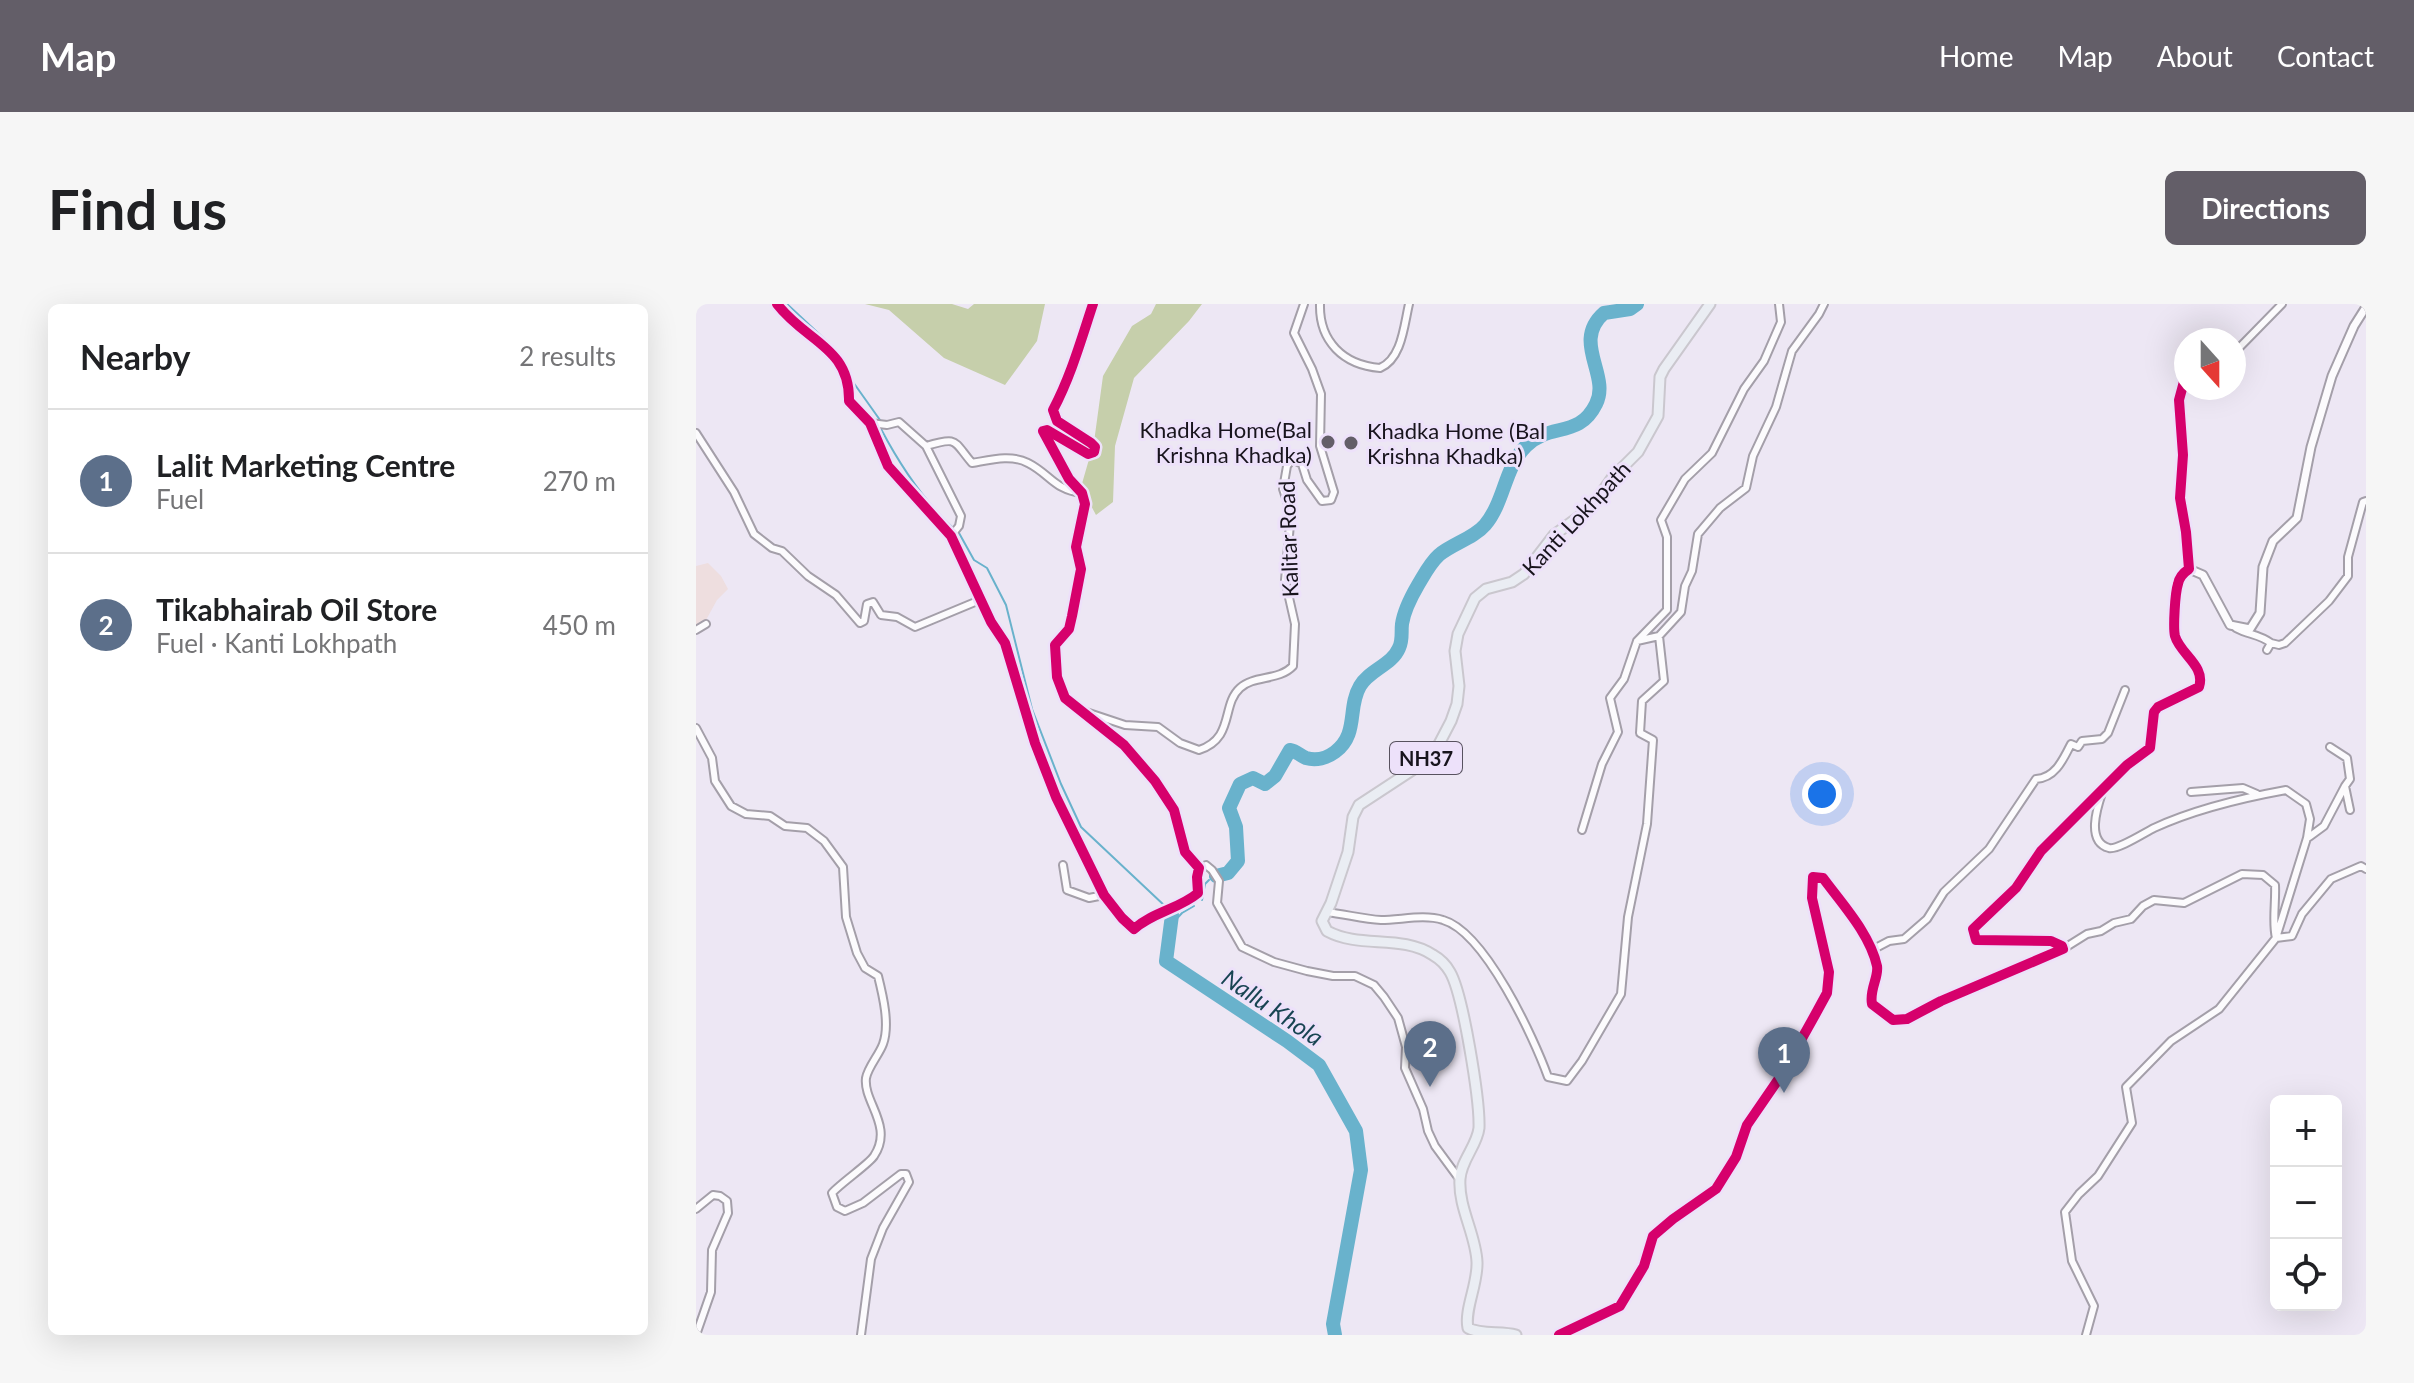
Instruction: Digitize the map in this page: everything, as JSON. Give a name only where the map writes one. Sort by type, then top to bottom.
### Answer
[{"type":"main road","name":"Kanti Lokhpath","points":[[1326,912],[1344,863],[1353,817],[1359,805],[1420,765],[1439,744],[1451,721],[1459,686],[1455,651],[1458,634],[1475,598],[1486,589],[1512,582],[1524,574],[1554,535],[1591,508],[1612,478],[1638,452],[1658,416],[1660,377],[1710,304]]},
{"type":"main road","points":[[1326,912],[1322,925],[1332,934],[1420,948],[1443,962],[1450,972],[1461,1008],[1479,1130],[1460,1180],[1477,1261],[1475,1291],[1467,1312],[1468,1328],[1476,1334],[1498,1332],[1516,1335]]},
{"type":"street","points":[[777,304],[798,328],[839,359],[849,384],[849,401],[870,423],[888,466],[951,536],[991,622],[1005,643],[1056,797],[1104,895],[1134,929],[1163,911],[1180,906],[1198,893],[1199,868]]},
{"type":"street","points":[[1093,304],[1076,350],[1070,378],[1053,410],[1057,421],[1091,443],[1094,452],[1088,454],[1047,430],[1043,431],[1069,479],[1082,493],[1085,504],[1076,547],[1081,569],[1069,629],[1055,645],[1060,688],[1075,708],[1124,745],[1161,787],[1174,810],[1185,852],[1199,868]]},
{"type":"street","name":"Kalitar Road","points":[[1075,708],[1125,725],[1158,727],[1180,743],[1199,750],[1210,745],[1224,729],[1237,690],[1246,684],[1280,675],[1293,666],[1295,624],[1285,580],[1291,513],[1283,489],[1283,478],[1292,459],[1302,464],[1307,480],[1322,501],[1331,500],[1334,492],[1320,446],[1321,394],[1294,333],[1304,304]]},
{"type":"street","points":[[1320,304],[1320,320],[1325,337],[1331,344],[1348,357],[1380,368],[1393,360],[1409,304]]},
{"type":"street","points":[[1582,830],[1602,764],[1618,732],[1610,698],[1624,679],[1637,641],[1667,610],[1667,537],[1661,520],[1685,479],[1712,453],[1744,389],[1764,361],[1781,322],[1779,304]]},
{"type":"street","points":[[1637,641],[1659,636],[1681,612],[1698,534],[1720,508],[1746,488],[1753,456],[1776,407],[1792,351],[1824,304]]},
{"type":"street","points":[[2246,341],[2282,304]]},
{"type":"street","points":[[2230,625],[2250,629],[2260,613],[2263,567],[2273,541],[2297,518],[2311,447],[2332,376],[2366,307]]},
{"type":"street","points":[[2179,400],[2183,455],[2180,498],[2189,569]]},
{"type":"street","points":[[870,423],[887,425],[899,422],[926,446],[961,516],[959,526],[951,536]]},
{"type":"street","points":[[696,433],[734,492],[754,534],[772,548],[782,551],[808,576],[836,595],[860,623],[864,621],[867,604],[873,602],[881,615],[897,617],[915,627],[980,600]]},
{"type":"street","points":[[926,446],[951,441],[961,446],[972,463],[999,458],[1028,462],[1057,486],[1068,492],[1082,493]]},
{"type":"street","points":[[2189,569],[2203,575],[2230,625],[2247,634],[2259,634],[2269,646],[2285,643],[2329,601],[2348,576],[2348,557],[2363,502],[2366,501]]},
{"type":"street","points":[[2063,949],[2059,943],[2051,941],[1976,940],[1973,929],[2016,888],[2041,851],[2127,765],[2150,748],[2154,712],[2158,707],[2199,687],[2199,673],[2175,637],[2178,585],[2184,572],[2189,569]]},
{"type":"street","points":[[696,630],[706,624]]},
{"type":"street","points":[[1326,912],[1380,920],[1442,919],[1454,925],[1478,948],[1517,1005],[1536,1043],[1548,1077],[1567,1081],[1621,994],[1628,917],[1647,824],[1651,787],[1653,740],[1640,733],[1642,701],[1664,681],[1659,636]]},
{"type":"street","points":[[1870,951],[1889,941],[1904,939],[1927,919],[1944,892],[1989,849],[2036,779],[2043,779],[2060,766],[2071,744],[2078,747],[2082,741],[2102,739],[2108,733],[2125,690]]},
{"type":"street","points":[[696,728],[712,758],[715,781],[731,806],[746,814],[770,816],[785,826],[807,828],[824,841],[843,867],[846,917],[857,953],[865,968],[878,976],[883,996],[885,1035],[866,1076],[881,1128],[880,1139],[874,1157],[832,1193],[837,1207],[845,1211],[863,1203],[901,1174],[906,1174],[909,1182],[883,1228],[871,1259],[861,1335]]},
{"type":"street","points":[[2307,838],[2324,826],[2350,779],[2347,758],[2330,747]]},
{"type":"street","points":[[2345,786],[2350,810]]},
{"type":"street","points":[[2191,792],[2243,788],[2257,794]]},
{"type":"street","points":[[2086,1335],[2094,1306],[2072,1261],[2065,1212],[2098,1176],[2132,1123],[2126,1087],[2171,1041],[2219,1009],[2276,938],[2310,819],[2306,804],[2286,790],[2257,794],[2157,827],[2114,849],[2106,848],[2097,839],[2095,819],[2102,793]]},
{"type":"street","points":[[1063,865],[1067,890],[1089,898],[1104,895]]},
{"type":"street","points":[[1199,868],[1206,865],[1219,881],[1217,903],[1242,947],[1274,962],[1333,976],[1355,976],[1374,985],[1398,1018],[1406,1047],[1405,1068],[1423,1109],[1428,1131],[1460,1180]]},
{"type":"street","points":[[2276,938],[2292,936],[2302,914],[2331,879],[2361,866],[2366,869]]},
{"type":"street","points":[[1559,1335],[1620,1306],[1644,1266],[1653,1236],[1716,1189],[1736,1157],[1747,1125],[1782,1074],[1815,1015],[1827,993],[1829,972],[1812,898],[1813,877],[1823,878],[1866,936],[1878,969],[1870,993],[1872,1004],[1893,1020],[1907,1019],[1941,1001],[2063,949],[2087,934],[2131,919],[2154,900],[2184,903],[2242,874],[2263,875],[2275,885],[2276,938]]},
{"type":"street","points":[[696,1209],[713,1195],[727,1201],[728,1213],[712,1250],[711,1292],[696,1335]]},
{"type":"shaded area","points":[[708,563],[728,589],[717,600],[706,620],[696,627],[696,566]]},
{"type":"green space","points":[[865,304],[952,304],[968,309],[974,304],[1045,304],[1037,341],[1005,385],[944,358],[889,310]]},
{"type":"green space","points":[[1156,304],[1202,304],[1134,378],[1115,446],[1113,502],[1096,515],[1081,487],[1094,442],[1103,376],[1132,326],[1151,314]]},
{"type":"waterway","points":[[787,304],[833,347],[880,420]]},
{"type":"waterway","points":[[1216,876],[1228,873],[1238,861],[1236,827],[1229,808],[1240,784],[1253,778],[1265,784],[1275,776],[1290,750],[1306,758],[1317,759],[1332,754],[1342,745],[1350,729],[1356,694],[1364,680],[1396,654],[1406,609],[1427,569],[1439,555],[1485,525],[1497,506],[1513,464],[1526,446],[1545,434],[1573,426],[1589,415],[1599,393],[1591,347],[1595,324],[1604,313],[1630,309],[1637,304]]},
{"type":"waterway","points":[[881,429],[912,481],[952,527]]},
{"type":"waterway","points":[[959,533],[974,560],[987,568],[1006,605],[1032,709],[1081,827],[1166,907]]},
{"type":"waterway","points":[[1202,900],[1205,884],[1209,880]]},
{"type":"waterway","points":[[1170,926],[1194,906]]},
{"type":"waterway","name":"Nallu Khola","points":[[1172,915],[1166,961],[1319,1065],[1356,1131],[1361,1170],[1333,1324],[1335,1335]]},
{"type":"cycle path","points":[[777,304],[834,357],[842,368],[849,401],[870,423],[888,466],[951,536],[991,622],[1005,643],[1035,743],[1056,797],[1104,895],[1134,929],[1198,893],[1199,868],[1185,852],[1174,810],[1155,781],[1124,745],[1065,698],[1057,677],[1055,645],[1069,629],[1072,616],[1081,569],[1076,547],[1085,504],[1082,493],[1069,479],[1043,431],[1047,430],[1088,454],[1094,452],[1095,447],[1091,443],[1057,421],[1053,410],[1093,304]]},
{"type":"cycle path","points":[[1559,1335],[1620,1306],[1644,1266],[1653,1236],[1716,1189],[1736,1157],[1747,1125],[1782,1074],[1815,1015],[1827,993],[1829,972],[1812,898],[1813,877],[1823,878],[1862,931],[1877,966],[1872,1004],[1893,1020],[1907,1019],[1941,1001],[2063,949],[2051,941],[1976,940],[1973,929],[2016,888],[2041,851],[2127,765],[2150,748],[2154,712],[2158,707],[2199,687],[2196,666],[2174,632],[2177,588],[2180,578],[2189,569],[2180,498],[2183,455],[2179,400]]},
{"type":"place","name":"Khadka Home(Bal Krishna Khadka)","points":[[1328,442]]},
{"type":"place","name":"Khadka Home (Bal Krishna Khadka)","points":[[1351,443]]},
{"type":"place","name":"Tikabhairab Oil Store","points":[[1430,1087]]},
{"type":"place","name":"Lalit Marketing Centre","points":[[1784,1093]]}]
